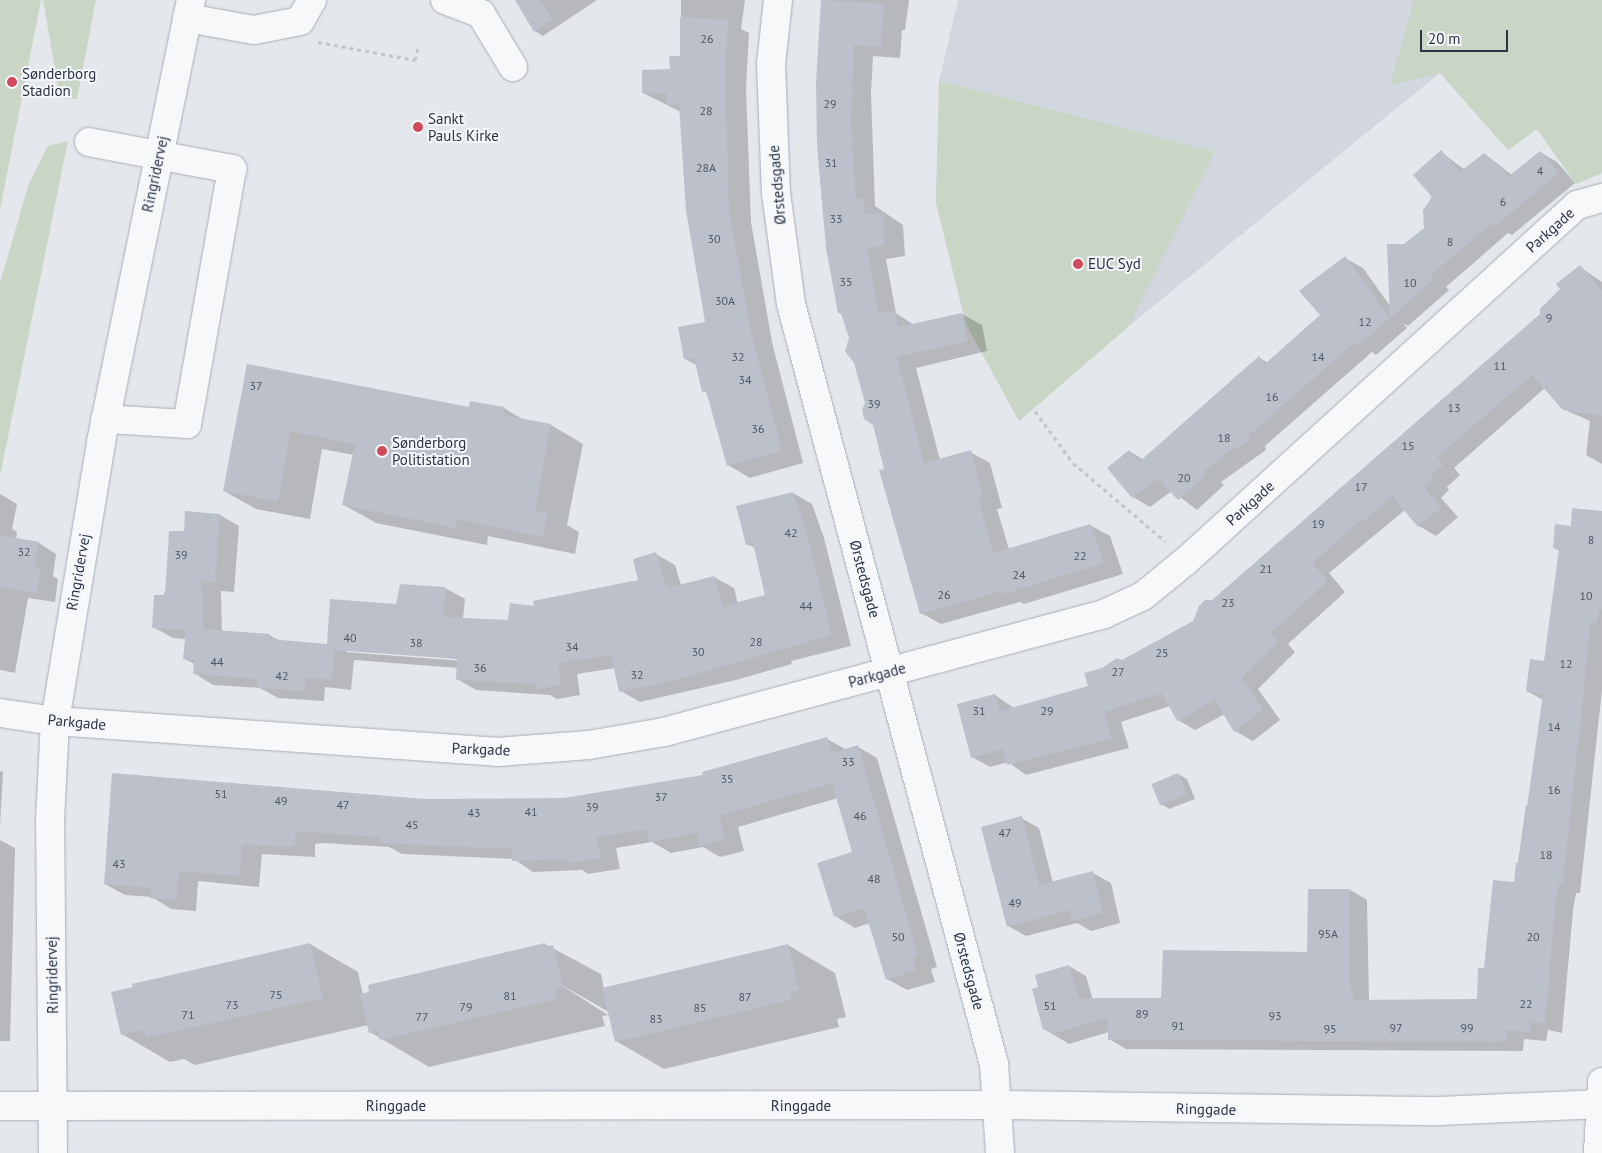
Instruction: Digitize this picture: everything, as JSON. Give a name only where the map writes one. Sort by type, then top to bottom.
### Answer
[{"type":"street","points":[[189,9],[254,30],[300,21],[312,0]]},
{"type":"street","points":[[445,0],[481,14],[513,67]]},
{"type":"street","name":"Ørstedsgade","points":[[778,0],[771,64],[776,193],[791,304],[994,1064],[999,1105],[1000,1153]]},
{"type":"street","name":"Ringridervej","points":[[53,1153],[50,820],[55,721],[62,660],[105,419],[189,9]]},
{"type":"street","points":[[89,142],[232,169],[187,424],[105,419]]},
{"type":"street","name":"Parkgade","points":[[0,713],[55,721],[497,752],[589,745],[664,732],[1104,614],[1143,596],[1187,560],[1577,205],[1602,198]]},
{"type":"street","points":[[1598,1153],[1601,1097]]},
{"type":"street","name":"Ringgade","points":[[0,1106],[999,1105],[1438,1112],[1601,1097]]},
{"type":"path","points":[[310,40],[415,60],[418,47]]},
{"type":"path","points":[[1035,412],[1073,463],[1187,560]]},
{"type":"shaded area","name":"EUC Syd","points":[[958,0],[1602,0],[1602,173],[1576,184],[1537,129],[1508,150],[1440,73],[1129,326],[1019,421],[966,324],[936,203],[939,81]]},
{"type":"green space","name":"Sønderborg Stadion","points":[[0,0],[41,0],[0,210]]},
{"type":"green space","points":[[43,0],[96,0],[77,99],[60,98]]},
{"type":"green space","points":[[1414,0],[1602,0],[1602,173],[1576,184],[1537,129],[1508,150],[1440,73],[1390,85]]},
{"type":"green space","points":[[939,81],[1215,152],[1129,326],[1019,421],[966,324],[936,203]]},
{"type":"green space","points":[[68,141],[0,476],[0,283],[29,183],[48,146]]},
{"type":"building","points":[[515,0],[540,0],[553,20],[534,32]]},
{"type":"building","points":[[821,0],[884,4],[881,47],[854,45],[851,123],[856,199],[863,198],[865,214],[884,213],[885,245],[867,248],[879,314],[894,310],[898,327],[962,313],[968,341],[897,357],[924,463],[971,450],[983,497],[978,498],[994,553],[1090,524],[1104,563],[1003,594],[1002,591],[920,614],[879,470],[884,469],[873,425],[864,419],[862,410],[865,403],[854,363],[845,351],[849,338],[841,313],[838,313],[826,248],[817,145],[816,82]]},
{"type":"building","points":[[680,17],[728,20],[725,75],[729,209],[750,328],[782,451],[727,466],[706,391],[702,392],[694,358],[684,359],[678,327],[705,322],[686,210],[679,105],[666,105],[666,93],[642,93],[642,70],[670,69],[669,56],[680,56]]},
{"type":"building","points":[[1441,150],[1460,172],[1484,153],[1509,176],[1540,151],[1559,173],[1495,226],[1492,223],[1430,276],[1433,280],[1390,318],[1387,244],[1404,244],[1424,228],[1423,210],[1432,197],[1413,175]]},
{"type":"building","points":[[1345,256],[1390,318],[1358,346],[1355,342],[1248,436],[1249,440],[1240,447],[1233,449],[1204,471],[1207,475],[1178,500],[1158,479],[1132,498],[1107,468],[1129,450],[1139,462],[1259,356],[1265,364],[1320,315],[1299,291]]},
{"type":"building","points":[[1580,265],[1602,291],[1602,416],[1563,410],[1532,375],[1437,457],[1443,465],[1430,476],[1433,479],[1424,487],[1441,507],[1418,527],[1392,496],[1364,521],[1362,519],[1312,563],[1328,581],[1271,633],[1278,642],[1241,678],[1263,709],[1234,732],[1215,700],[1177,721],[1162,693],[1104,712],[1112,738],[1007,765],[1003,749],[971,758],[957,704],[995,694],[1000,711],[1088,686],[1084,673],[1102,668],[1117,658],[1122,660],[1193,621],[1199,606],[1205,600],[1212,600],[1540,314],[1540,309],[1560,289],[1556,284]]},
{"type":"building","points":[[247,364],[469,407],[470,401],[504,407],[503,415],[551,424],[535,510],[548,513],[543,537],[456,519],[455,528],[342,505],[355,444],[290,431],[278,502],[223,491]]},
{"type":"building","points":[[793,492],[805,526],[832,635],[676,680],[619,692],[611,655],[558,663],[561,685],[537,689],[536,684],[456,680],[457,659],[334,650],[332,680],[306,677],[305,691],[257,688],[258,679],[193,674],[194,660],[183,659],[186,630],[152,628],[154,595],[165,595],[169,531],[184,531],[185,511],[220,514],[215,582],[202,581],[203,629],[270,634],[270,639],[327,644],[330,599],[396,604],[400,584],[446,587],[443,617],[508,620],[510,603],[534,606],[533,601],[638,580],[633,559],[656,552],[667,588],[714,576],[723,606],[765,595],[753,543],[746,545],[736,506]]},
{"type":"building","points":[[1572,508],[1602,511],[1602,610],[1599,610],[1597,623],[1591,622],[1563,884],[1559,884],[1556,900],[1545,1024],[1531,1021],[1529,1032],[1507,1030],[1506,1042],[1108,1040],[1108,1018],[1051,1034],[1049,1028],[1043,1030],[1032,989],[1038,987],[1035,975],[1069,965],[1079,998],[1161,998],[1163,950],[1307,952],[1308,889],[1350,889],[1349,979],[1354,1000],[1477,999],[1478,968],[1484,968],[1493,880],[1514,882],[1516,863],[1519,863],[1543,694],[1526,691],[1530,659],[1544,661],[1559,549],[1553,548],[1555,524],[1571,526]]},
{"type":"building","points":[[0,535],[39,542],[35,567],[41,568],[37,593],[0,587]]},
{"type":"building","points":[[827,737],[832,753],[858,745],[918,956],[912,958],[916,970],[886,980],[864,908],[834,917],[817,863],[852,852],[832,783],[719,816],[725,840],[699,846],[697,833],[650,842],[645,829],[597,837],[601,858],[567,863],[566,859],[512,861],[512,849],[381,843],[381,837],[303,832],[296,833],[295,847],[242,844],[240,876],[179,871],[177,900],[150,898],[151,888],[104,884],[112,773],[425,799],[564,798],[703,775],[702,772]]},
{"type":"building","points":[[1178,773],[1187,794],[1160,806],[1151,784]]},
{"type":"building","points":[[1022,816],[1039,885],[1093,871],[1103,913],[1072,921],[1070,910],[1007,927],[981,827]]},
{"type":"building","points":[[310,943],[323,998],[146,1038],[144,1030],[121,1035],[111,992],[133,987],[132,984]]},
{"type":"building","points":[[545,943],[546,947],[553,945],[563,987],[555,989],[558,999],[380,1040],[378,1031],[369,1033],[360,994],[369,992],[368,985]]},
{"type":"building","points":[[788,944],[799,990],[790,992],[792,1000],[615,1042],[602,988]]},
{"type":"place","name":"Sønderborg Stadion","points":[[12,82]]},
{"type":"place","name":"Sankt Pauls Kirke","points":[[418,127]]},
{"type":"place","name":"EUC Syd","points":[[1078,264]]},
{"type":"place","name":"Sønderborg Politistation","points":[[382,451]]}]
